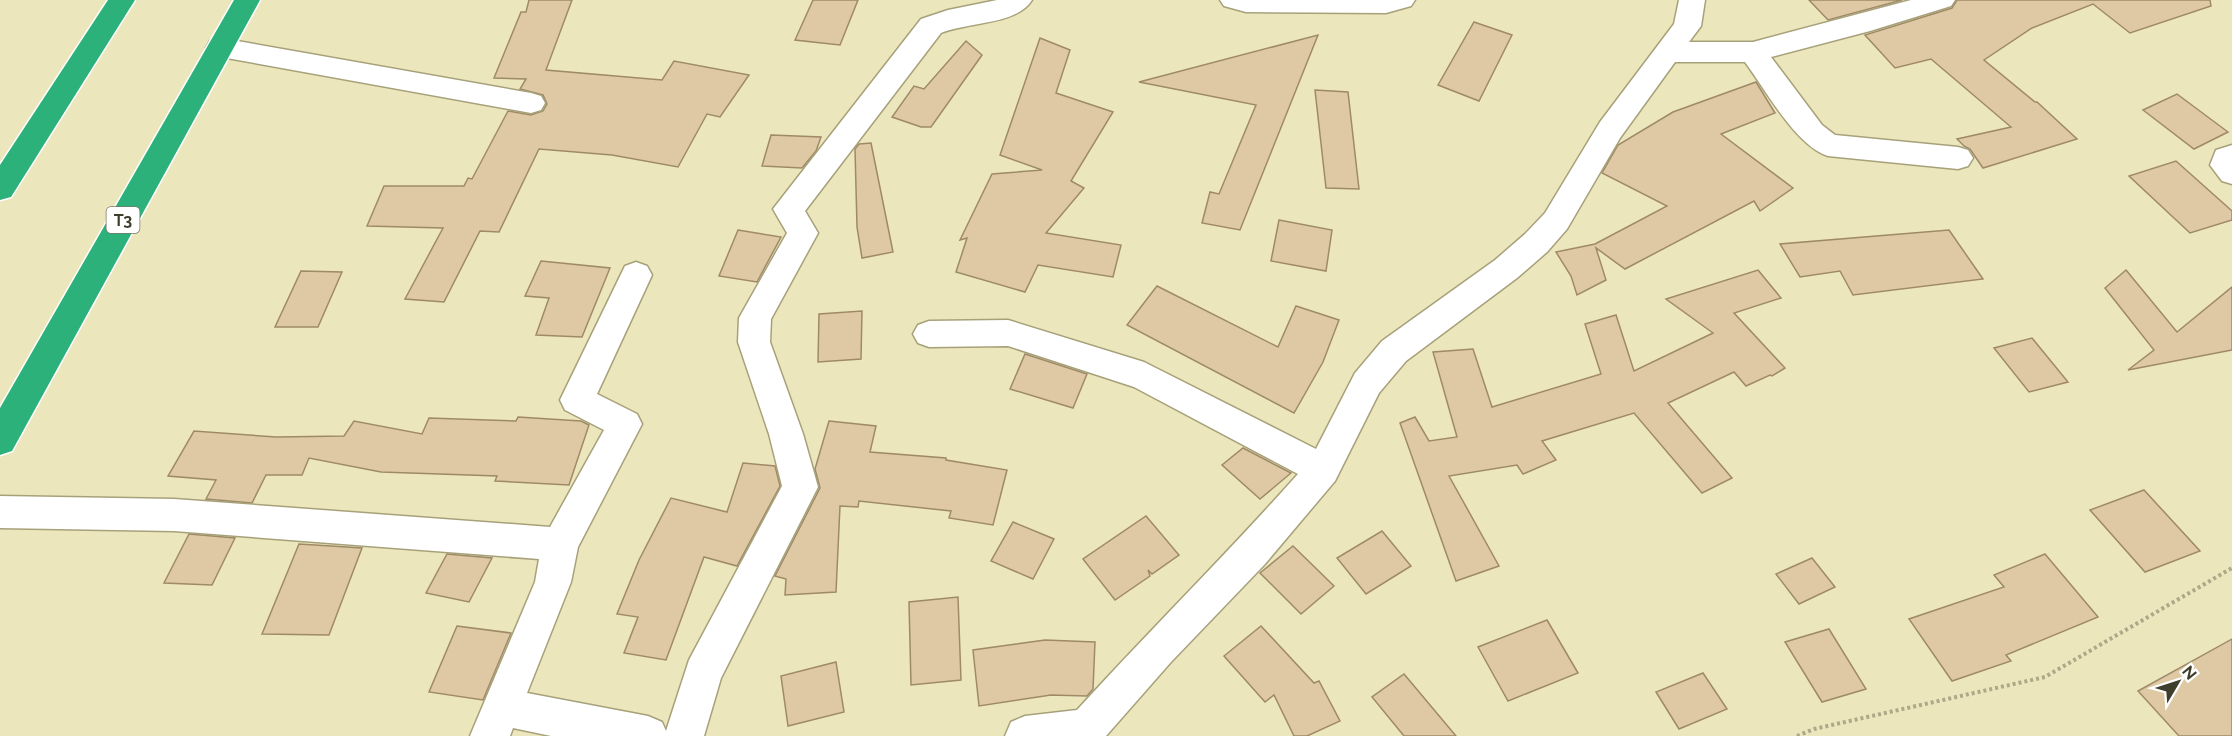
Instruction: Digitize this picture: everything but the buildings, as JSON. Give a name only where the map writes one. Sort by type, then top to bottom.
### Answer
[{"type":"highway","points":[[0,189],[122,0]]},
{"type":"highway","name":"T3","points":[[0,440],[247,0]]},
{"type":"street","points":[[684,736],[703,673],[800,488],[786,434],[754,342],[755,318],[803,233],[788,209],[799,198],[874,97],[931,26],[948,19],[999,10],[1018,0]]},
{"type":"street","points":[[1233,0],[1246,3],[1386,4],[1402,0]]},
{"type":"street","points":[[1025,736],[1086,732],[1158,649],[1252,552],[1323,470],[1367,383],[1394,351],[1506,269],[1536,243],[1556,221],[1610,130],[1687,26],[1692,0]]},
{"type":"street","points":[[1667,52],[1753,52],[1870,22],[1942,0]]},
{"type":"street","points":[[220,48],[531,103]]},
{"type":"street","points":[[1753,52],[1812,133],[1828,145],[1958,158]]},
{"type":"street","points":[[2232,156],[2226,158],[2226,165],[2232,173]]},
{"type":"street","points":[[636,275],[577,400],[625,424],[560,544],[553,582],[496,721],[648,736]]},
{"type":"street","points":[[929,334],[1008,333],[1144,376],[1323,470]]},
{"type":"street","points":[[0,512],[174,515],[560,544]]},
{"type":"path","points":[[1797,736],[1814,729],[2045,677],[2232,568]]}]
